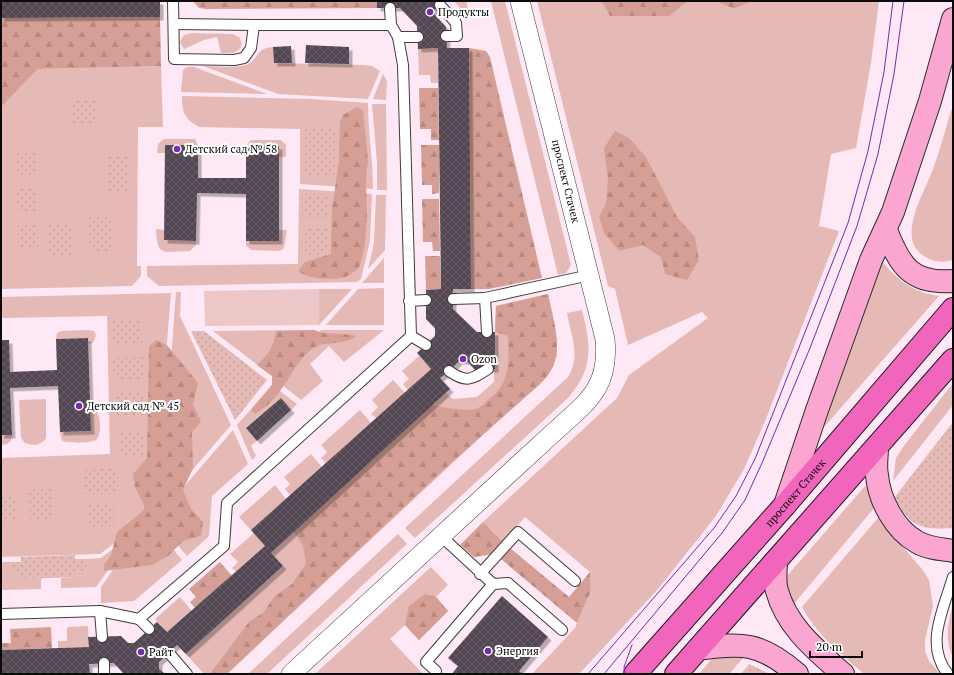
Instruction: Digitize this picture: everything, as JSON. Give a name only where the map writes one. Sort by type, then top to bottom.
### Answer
[{"type":"main road","name":"проспект Стачек","points":[[635,674],[786,505],[953,309]]},
{"type":"main road","points":[[676,674],[877,448],[953,360]]},
{"type":"street","name":"проспект Стачек","points":[[291,674],[589,400],[597,390],[603,376],[606,362],[605,339],[520,1]]},
{"type":"street","points":[[786,505],[819,402],[871,260],[886,230],[930,101],[948,54],[953,19]]},
{"type":"street","points":[[886,230],[896,256],[911,273],[930,281],[953,281]]},
{"type":"street","points":[[877,448],[876,476],[883,501],[891,516],[902,531],[917,543],[936,549],[953,551]]},
{"type":"street","points":[[776,561],[776,590],[784,611],[809,645],[843,674]]},
{"type":"street","points":[[698,649],[727,644],[745,646],[767,652],[797,674]]},
{"type":"lane","points":[[173,1],[174,59],[234,60],[244,58],[251,48],[254,25]]},
{"type":"lane","points":[[440,5],[456,23],[456,36],[446,36]]},
{"type":"lane","points":[[390,8],[391,25],[398,37],[403,65],[411,336]]},
{"type":"lane","points":[[174,24],[391,25]]},
{"type":"lane","points":[[398,37],[418,37]]},
{"type":"lane","points":[[453,299],[485,298],[590,275]]},
{"type":"lane","points":[[485,298],[487,332]]},
{"type":"lane","points":[[409,300],[426,300]]},
{"type":"lane","points":[[411,336],[426,345]]},
{"type":"lane","points":[[139,619],[224,546],[227,503],[411,336]]},
{"type":"lane","points":[[449,371],[460,379],[472,380],[488,370]]},
{"type":"lane","points":[[480,574],[518,532],[575,581]]},
{"type":"lane","points":[[441,536],[480,574],[493,584],[508,583],[562,630]]},
{"type":"lane","points":[[948,674],[941,665],[936,644],[940,615],[953,577]]},
{"type":"lane","points":[[436,670],[426,662],[493,584]]},
{"type":"lane","points":[[100,610],[102,637]]},
{"type":"lane","points":[[1,614],[100,610],[139,619],[149,630]]},
{"type":"lane","points":[[169,653],[187,674]]},
{"type":"lane","points":[[104,664],[104,674]]},
{"type":"shaded area","points":[[454,1],[467,1],[468,17]]},
{"type":"shaded area","points":[[491,1],[505,1],[571,265],[566,273],[558,275]]},
{"type":"shaded area","points":[[537,1],[601,1],[610,16],[670,16],[688,1],[715,1],[734,9],[753,1],[879,1],[871,63],[856,148],[831,154],[819,226],[839,231],[766,419],[744,469],[716,516],[658,589],[579,674],[532,674],[575,628],[591,591],[590,572],[525,517],[503,542],[483,522],[617,398],[629,375],[708,318],[702,312],[628,345],[615,289],[608,286]]},
{"type":"shaded area","points":[[191,33],[233,34],[240,38],[242,44],[239,50],[233,53],[221,53],[217,37],[204,40],[184,49],[180,42],[184,35]]},
{"type":"shaded area","points":[[273,47],[274,63],[363,65],[372,66],[380,71],[368,99],[278,94],[203,66],[244,66],[252,61],[264,49]]},
{"type":"shaded area","points":[[438,48],[438,83],[431,83],[430,75],[419,75],[418,49]]},
{"type":"shaded area","points":[[161,66],[163,127],[138,127],[137,266],[141,266],[141,276],[132,286],[1,289],[1,107],[38,69]]},
{"type":"shaded area","points":[[187,67],[194,67],[267,94],[181,92],[183,70]]},
{"type":"shaded area","points":[[383,74],[387,81],[386,100],[373,99]]},
{"type":"shaded area","points":[[182,96],[310,99],[368,103],[373,189],[300,184],[300,129],[199,127],[190,121],[185,115]]},
{"type":"shaded area","points":[[70,99],[95,99],[95,124],[71,124]]},
{"type":"shaded area","points":[[372,104],[386,104],[387,190],[377,190],[377,162]]},
{"type":"shaded area","points":[[953,105],[953,260],[938,261],[927,258],[916,248],[912,238],[912,227],[919,202],[936,161]]},
{"type":"shaded area","points":[[306,126],[335,127],[334,176],[305,175]]},
{"type":"shaded area","points":[[164,139],[195,139],[198,145],[165,145],[165,153],[157,153],[158,144]]},
{"type":"shaded area","points":[[251,140],[281,140],[286,145],[286,157],[279,157],[279,146],[246,146]]},
{"type":"shaded area","points":[[35,153],[35,174],[16,174],[16,154]]},
{"type":"shaded area","points":[[108,156],[129,156],[130,193],[109,193]]},
{"type":"shaded area","points":[[16,188],[35,188],[35,212],[18,212]]},
{"type":"shaded area","points":[[299,189],[372,194],[370,241],[361,279],[357,282],[159,286],[147,276],[147,266],[298,264]]},
{"type":"shaded area","points":[[302,194],[328,195],[328,218],[302,218]]},
{"type":"shaded area","points":[[376,195],[386,195],[385,250],[368,269],[374,243]]},
{"type":"shaded area","points":[[89,218],[111,218],[112,252],[90,252]]},
{"type":"shaded area","points":[[46,224],[71,224],[71,256],[47,257]]},
{"type":"shaded area","points":[[37,225],[38,247],[19,247],[18,226]]},
{"type":"shaded area","points":[[306,228],[327,228],[327,254],[305,254]]},
{"type":"shaded area","points":[[156,229],[164,230],[164,240],[196,241],[196,245],[190,251],[164,251],[158,245]]},
{"type":"shaded area","points":[[279,230],[287,230],[284,248],[280,251],[251,250],[246,245],[246,241],[279,241]]},
{"type":"shaded area","points":[[384,258],[384,283],[362,283]]},
{"type":"shaded area","points":[[881,259],[892,273],[906,284],[921,292],[939,296],[824,427],[822,426]]},
{"type":"shaded area","points":[[384,288],[384,325],[326,325],[358,289]]},
{"type":"shaded area","points":[[319,289],[352,289],[319,325]]},
{"type":"shaded area","points":[[319,289],[319,325],[205,326],[204,291]]},
{"type":"shaded area","points":[[176,292],[181,292],[180,316],[231,425],[160,508]]},
{"type":"shaded area","points":[[171,293],[153,514],[100,554],[1,557],[1,458],[110,454],[107,316],[1,318],[1,297]]},
{"type":"shaded area","points":[[548,294],[557,341],[557,356],[550,372],[227,674],[204,674],[186,654],[283,566],[271,553],[446,393],[453,399],[477,397],[494,382],[496,306]]},
{"type":"shaded area","points":[[582,310],[587,335],[588,356],[582,377],[568,398],[415,538],[405,528],[568,377],[574,361],[574,346],[567,313]]},
{"type":"shaded area","points":[[140,320],[142,343],[112,345],[111,321]]},
{"type":"shaded area","points":[[314,330],[272,376],[213,331]]},
{"type":"shaded area","points":[[321,330],[384,330],[344,362],[329,346],[310,364],[323,381],[301,400],[276,380]]},
{"type":"shaded area","points":[[61,331],[94,331],[96,335],[93,343],[88,344],[88,338],[56,339],[57,333]]},
{"type":"shaded area","points":[[191,331],[204,331],[267,380],[235,420]]},
{"type":"shaded area","points":[[419,356],[431,369],[408,390],[403,384],[409,379],[402,371]]},
{"type":"shaded area","points":[[144,357],[145,379],[114,380],[113,358]]},
{"type":"shaded area","points":[[393,380],[405,393],[376,418],[371,414],[378,407],[372,400]]},
{"type":"shaded area","points":[[953,383],[953,405],[893,481],[896,458]]},
{"type":"shaded area","points":[[272,385],[297,404],[291,410],[281,398],[246,428],[257,441],[251,446],[256,456],[252,460],[237,425]]},
{"type":"shaded area","points":[[116,392],[145,392],[145,416],[117,417]]},
{"type":"shaded area","points":[[46,399],[46,438],[42,443],[37,445],[25,443],[21,438],[19,400]]},
{"type":"shaded area","points":[[90,409],[96,411],[99,416],[100,431],[97,439],[90,442],[74,443],[62,441],[60,432],[91,431]]},
{"type":"shaded area","points":[[360,410],[371,423],[326,463],[321,458],[327,452],[321,445]]},
{"type":"shaded area","points":[[953,422],[953,528],[924,527],[912,521],[900,508],[894,498]]},
{"type":"shaded area","points":[[233,430],[248,464],[212,496],[209,536],[187,556],[156,519]]},
{"type":"shaded area","points":[[144,432],[145,457],[121,458],[119,433]]},
{"type":"shaded area","points":[[1,435],[12,435],[11,441],[7,444],[1,445]]},
{"type":"shaded area","points":[[311,454],[322,467],[290,495],[285,489],[290,484],[284,477]]},
{"type":"shaded area","points":[[117,468],[118,493],[85,494],[83,470]]},
{"type":"shaded area","points":[[275,485],[286,499],[251,530],[239,517]]},
{"type":"shaded area","points":[[865,486],[869,488],[874,508],[793,605],[787,592],[787,576]]},
{"type":"shaded area","points":[[52,489],[52,519],[30,520],[29,490]]},
{"type":"shaded area","points":[[16,494],[17,521],[1,522],[1,495]]},
{"type":"shaded area","points":[[114,502],[114,525],[88,527],[88,503]]},
{"type":"shaded area","points":[[878,518],[922,569],[929,580],[933,606],[925,640],[925,651],[929,661],[940,674],[864,674],[822,635],[802,607]]},
{"type":"shaded area","points":[[152,523],[182,560],[134,601],[101,603],[101,587],[137,535]]},
{"type":"shaded area","points":[[254,533],[265,546],[236,572],[232,568],[238,562],[230,554]]},
{"type":"shaded area","points":[[398,534],[407,544],[267,674],[248,674]]},
{"type":"shaded area","points":[[132,536],[96,587],[61,588],[61,578],[75,577],[75,572],[86,571],[86,559],[101,558]]},
{"type":"shaded area","points":[[75,555],[75,559],[86,559],[86,571],[75,572],[76,577],[21,579],[21,573],[12,574],[12,562],[21,562],[21,557]]},
{"type":"shaded area","points":[[1,562],[12,562],[12,573],[21,573],[21,579],[41,578],[41,589],[1,590]]},
{"type":"shaded area","points":[[431,567],[448,585],[436,597],[448,611],[419,640],[405,625],[390,639],[423,674],[315,674]]},
{"type":"shaded area","points":[[180,597],[192,611],[167,632],[155,619]]},
{"type":"shaded area","points":[[953,604],[953,657],[948,644],[948,624]]},
{"type":"shaded area","points":[[88,626],[89,647],[58,648],[58,641],[67,641],[67,627]]},
{"type":"shaded area","points":[[722,656],[744,657],[729,674],[699,674],[711,660]]},
{"type":"shaded area","points":[[749,664],[770,674],[741,674]]},
{"type":"green space","points":[[193,1],[377,1],[377,8],[206,9],[199,8]]},
{"type":"green space","points":[[601,1],[688,1],[670,16],[610,16]]},
{"type":"green space","points":[[715,1],[753,1],[734,9]]},
{"type":"green space","points":[[160,17],[161,66],[38,69],[1,107],[1,18]]},
{"type":"green space","points":[[469,48],[486,51],[490,57],[542,278],[489,289],[471,289]]},
{"type":"green space","points":[[419,88],[438,88],[439,140],[431,140],[431,129],[420,129]]},
{"type":"green space","points":[[357,107],[363,110],[368,161],[366,175],[367,221],[364,250],[359,268],[347,276],[327,279],[314,278],[298,271],[305,262],[331,254],[332,208],[339,161],[340,122],[343,115]]},
{"type":"green space","points":[[615,131],[629,138],[646,157],[677,217],[695,237],[699,260],[687,280],[665,274],[661,257],[643,245],[619,251],[604,233],[599,216],[606,204],[608,179],[604,148]]},
{"type":"green space","points":[[421,145],[439,145],[439,193],[432,194],[432,185],[422,185]]},
{"type":"green space","points":[[422,199],[439,199],[440,251],[433,251],[432,242],[423,242]]},
{"type":"green space","points":[[425,256],[440,256],[441,289],[426,290]]},
{"type":"green space","points":[[548,294],[555,323],[557,344],[554,363],[550,372],[538,386],[441,472],[227,674],[210,674],[249,622],[264,612],[274,597],[292,584],[306,564],[303,545],[294,532],[432,405],[468,410],[478,408],[496,393],[505,379],[509,355],[508,336],[495,332],[496,306]]},
{"type":"green space","points":[[314,330],[324,333],[356,336],[346,341],[317,346],[312,349],[301,359],[274,399],[255,414],[251,410],[272,385],[272,376],[257,365],[270,350],[276,331]]},
{"type":"green space","points":[[156,340],[167,345],[198,383],[193,404],[201,422],[192,432],[193,468],[183,490],[191,509],[203,522],[201,536],[183,541],[168,556],[152,565],[104,571],[104,565],[111,555],[117,532],[144,510],[144,505],[135,487],[133,474],[147,458],[149,347]]},
{"type":"green space","points":[[483,522],[503,542],[493,554],[474,557],[460,545]]},
{"type":"green space","points":[[510,548],[569,597],[590,572],[591,591],[577,623],[501,559]]},
{"type":"green space","points":[[220,562],[232,576],[195,608],[190,602],[196,597],[189,589]]},
{"type":"green space","points":[[425,594],[436,597],[448,611],[419,640],[405,625],[409,606]]},
{"type":"green space","points":[[51,627],[52,648],[1,650],[1,643],[11,643],[10,629]]},
{"type":"building","points":[[1,1],[160,1],[160,17],[1,18]]},
{"type":"building","points":[[377,1],[444,1],[434,10],[434,14],[446,27],[447,48],[469,48],[471,289],[453,289],[453,309],[477,332],[495,332],[495,369],[475,370],[467,361],[459,361],[440,378],[450,389],[271,553],[283,566],[186,654],[177,645],[159,662],[159,669],[165,674],[124,674],[114,663],[89,664],[90,674],[1,674],[1,650],[89,647],[88,637],[121,636],[128,643],[134,643],[157,622],[167,632],[265,546],[251,530],[431,369],[417,353],[435,336],[435,328],[426,319],[426,290],[441,289],[438,48],[418,49],[417,26],[400,8],[377,8]]},
{"type":"building","points":[[306,45],[349,47],[349,64],[305,63]]},
{"type":"building","points":[[291,46],[292,63],[274,63],[273,47]]},
{"type":"building","points":[[165,145],[198,145],[198,178],[246,178],[246,146],[279,146],[279,241],[246,241],[246,194],[197,193],[196,241],[164,240]]},
{"type":"building","points":[[88,338],[91,431],[60,432],[58,386],[10,388],[12,435],[1,435],[1,340],[9,340],[10,372],[57,370],[56,339]]},
{"type":"building","points":[[281,398],[291,410],[257,441],[246,428]]},
{"type":"building","points":[[502,596],[548,637],[519,671],[523,674],[452,674],[458,666],[448,658]]},
{"type":"tram line","points":[[588,674],[714,528],[736,496],[755,459],[848,223],[868,151],[884,72],[893,1]]},
{"type":"tram line","points":[[604,674],[722,533],[745,500],[762,463],[810,348],[857,226],[878,154],[894,74],[904,1]]},
{"type":"tram line","points":[[625,674],[624,667],[632,645]]},
{"type":"place","name":"Продукты","points":[[430,12]]},
{"type":"place","name":"Детский сад № 58","points":[[177,149]]},
{"type":"place","name":"Ozon","points":[[463,359]]},
{"type":"place","name":"Детский сад № 45","points":[[79,406]]},
{"type":"place","name":"Энергия","points":[[488,651]]},
{"type":"place","name":"Райт","points":[[141,652]]}]
